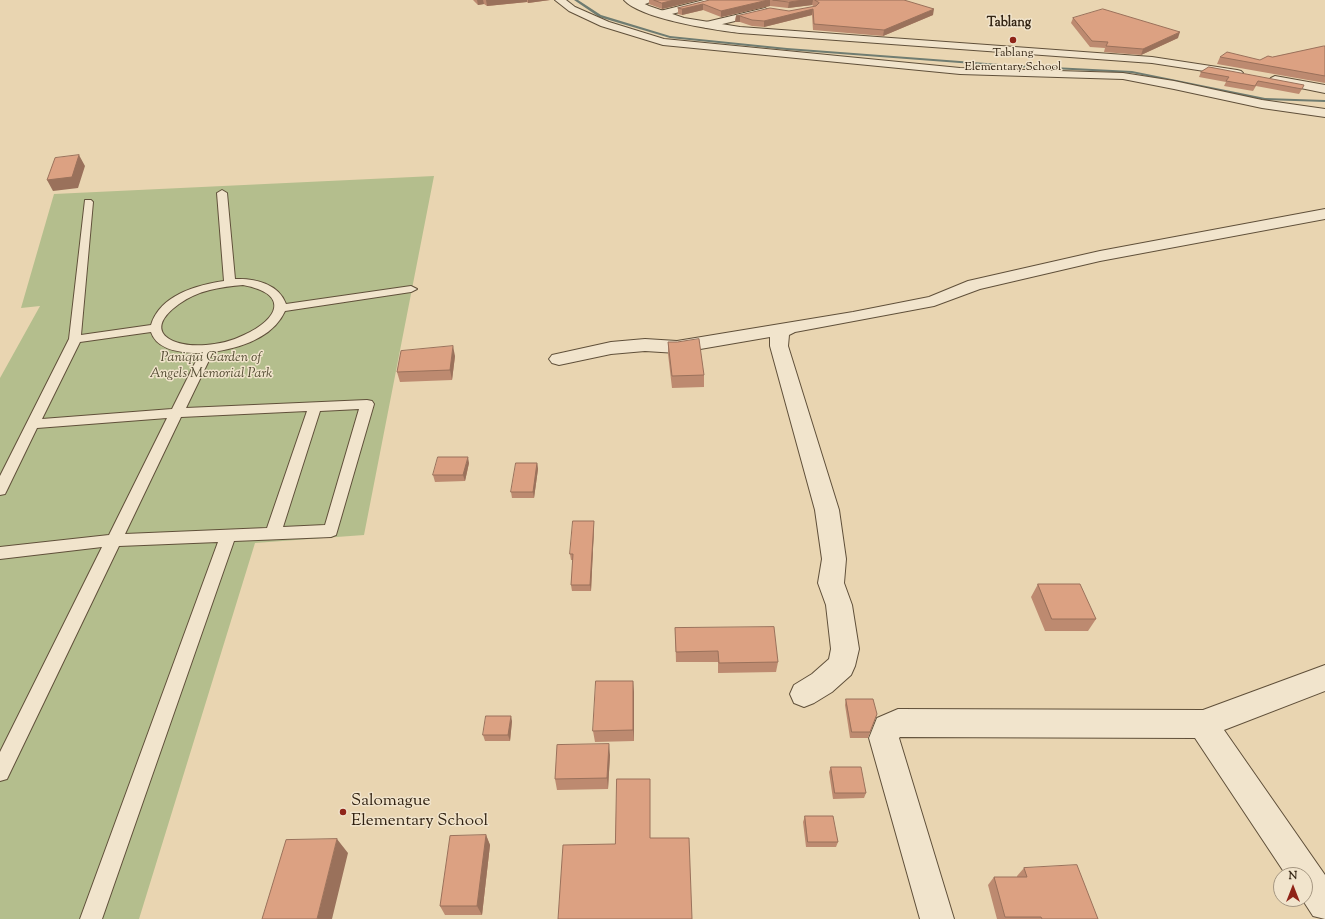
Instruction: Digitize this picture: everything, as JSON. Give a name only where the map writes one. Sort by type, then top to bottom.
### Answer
[{"type":"street","points":[[560,0],[572,8],[605,24],[663,42],[960,71],[1123,76],[1174,85],[1262,104],[1325,113]]},
{"type":"street","points":[[632,2],[648,0]]},
{"type":"street","points":[[632,2],[660,14],[706,24],[778,34],[1152,60],[1244,74]]},
{"type":"street","points":[[660,14],[709,2]]},
{"type":"street","points":[[706,24],[764,11],[778,11]]},
{"type":"street","points":[[1268,78],[1325,89]]},
{"type":"street","points":[[559,358],[611,348],[645,345],[677,346],[760,333],[781,335],[934,301],[974,285],[1100,256],[1325,214]]},
{"type":"street","points":[[781,335],[795,405],[826,510],[834,559],[831,583],[839,605],[845,650],[842,666],[822,683],[804,694]]},
{"type":"street","points":[[937,919],[884,738],[887,728],[898,723],[1203,724],[1325,678]]},
{"type":"street","points":[[1203,724],[1325,904]]},
{"type":"lane","points":[[222,193],[230,283]]},
{"type":"lane","points":[[0,490],[75,339],[88,202]]},
{"type":"lane","points":[[230,283],[254,284],[272,290],[278,295],[280,308],[277,316],[270,323],[250,337],[237,342],[208,349],[181,349],[171,346],[163,341],[158,335],[156,328],[162,313],[179,299],[203,289],[230,283]]},
{"type":"lane","points":[[280,308],[411,289]]},
{"type":"lane","points":[[75,339],[156,328]]},
{"type":"lane","points":[[0,772],[208,349]]},
{"type":"lane","points":[[0,553],[114,540],[273,532],[331,531],[367,404],[177,413],[33,424]]},
{"type":"lane","points":[[273,532],[315,406]]},
{"type":"lane","points":[[91,919],[228,535]]},
{"type":"green space","name":"Paniqui Garden of Angels Memorial Park","points":[[434,176],[364,535],[255,543],[139,919],[0,919],[0,378],[40,306],[21,308],[54,194]]},
{"type":"building","points":[[654,0],[674,0],[662,3]]},
{"type":"building","points":[[710,0],[768,0],[721,11],[703,4],[682,9],[678,8]]},
{"type":"building","points":[[773,0],[804,0],[789,2]]},
{"type":"building","points":[[815,0],[904,0],[934,9],[884,30],[814,24],[813,9],[764,21],[736,16],[770,8],[789,11],[816,6],[819,3]]},
{"type":"building","points":[[1103,9],[1180,32],[1143,49],[1106,46],[1108,42],[1092,41],[1073,18]]},
{"type":"building","points":[[1325,46],[1325,76],[1220,57],[1227,52],[1260,60],[1268,56],[1272,57]]},
{"type":"building","points":[[1209,67],[1304,85],[1302,89],[1258,81],[1255,86],[1226,81],[1229,77],[1201,72]]},
{"type":"building","points":[[79,155],[72,177],[47,180],[55,158]]},
{"type":"building","points":[[699,339],[704,375],[672,376],[668,342]]},
{"type":"building","points":[[453,346],[450,370],[397,372],[401,351]]},
{"type":"building","points":[[438,457],[468,457],[463,475],[433,475]]},
{"type":"building","points":[[516,463],[537,463],[533,492],[511,492]]},
{"type":"building","points":[[573,521],[594,521],[590,585],[571,585],[573,554],[570,554]]},
{"type":"building","points":[[1038,584],[1080,584],[1096,619],[1052,619]]},
{"type":"building","points":[[774,627],[778,662],[719,663],[718,651],[676,652],[675,628]]},
{"type":"building","points":[[596,681],[633,681],[633,730],[593,731]]},
{"type":"building","points":[[846,699],[873,699],[877,714],[870,732],[852,732]]},
{"type":"building","points":[[486,716],[511,716],[508,735],[483,735]]},
{"type":"building","points":[[609,744],[607,778],[555,779],[557,745]]},
{"type":"building","points":[[831,767],[861,767],[866,793],[835,793]]},
{"type":"building","points":[[617,779],[650,779],[650,838],[689,838],[692,919],[558,919],[563,845],[615,844]]},
{"type":"building","points":[[805,816],[833,816],[838,842],[808,842]]},
{"type":"building","points":[[486,835],[477,906],[440,906],[450,836]]},
{"type":"building","points":[[337,839],[317,919],[262,919],[286,840]]},
{"type":"building","points":[[1077,865],[1098,919],[1042,919],[1041,917],[1005,917],[994,877],[1027,877],[1024,868]]},
{"type":"waterway","points":[[576,0],[600,16],[670,37],[787,49],[1013,66],[1132,72],[1265,99],[1325,101]]},
{"type":"place","name":"Tablang Elementary School","points":[[1013,40]]},
{"type":"place","name":"Salomague Elementary School","points":[[343,812]]},
{"type":"district","name":"Tablang","points":[[1009,24]]}]
